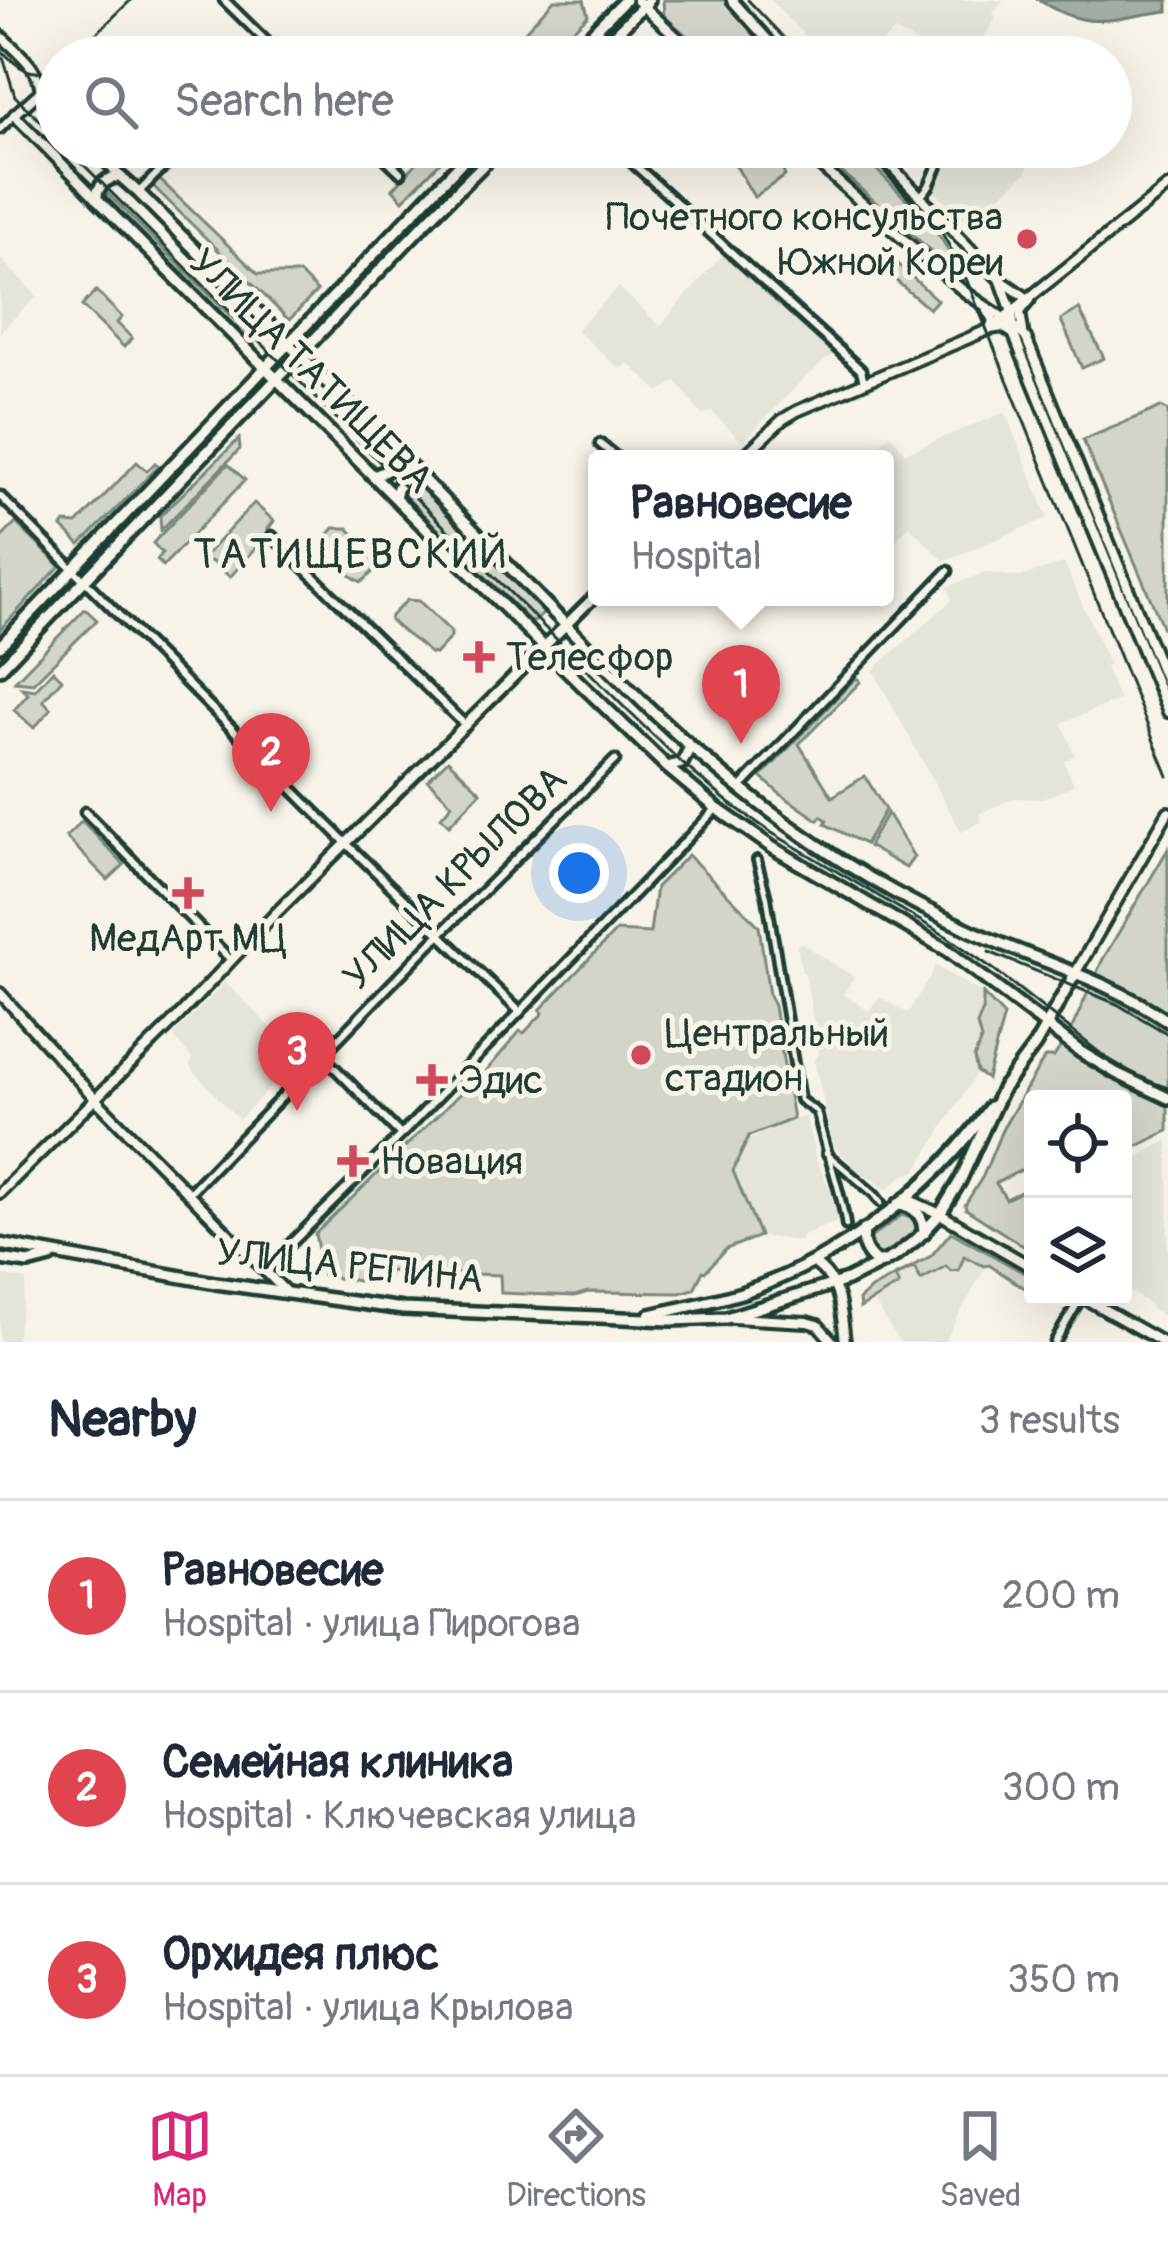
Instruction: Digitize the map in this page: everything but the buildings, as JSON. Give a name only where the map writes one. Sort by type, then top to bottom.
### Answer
[{"type":"main road","points":[[589,36],[625,0]]},
{"type":"main road","points":[[732,0],[764,36]]},
{"type":"main road","points":[[611,36],[643,2],[677,36]]},
{"type":"main road","points":[[0,35],[36,72]]},
{"type":"main road","points":[[14,115],[36,95]]},
{"type":"main road","name":"УЛИЦА ТАТИЩЕВА","points":[[14,115],[36,137]]},
{"type":"main road","name":"УЛИЦА ТАТИЩЕВА","points":[[66,168],[545,648],[716,808],[773,848],[947,950],[1046,1027],[1115,1073],[1168,1098]]},
{"type":"main road","name":"УЛИЦА ТАТИЩЕВА","points":[[113,168],[690,747],[739,789],[875,880],[998,942],[1121,993],[1168,1021]]},
{"type":"main road","points":[[0,646],[456,168]]},
{"type":"main road","points":[[0,669],[480,168]]},
{"type":"main road","points":[[822,168],[892,231],[1027,338]]},
{"type":"main road","points":[[894,168],[1003,285],[1030,300]]},
{"type":"main road","points":[[98,200],[103,184],[121,176]]},
{"type":"main road","points":[[1168,187],[1020,312],[1168,686]]},
{"type":"main road","points":[[990,329],[1000,314],[1003,285]]},
{"type":"main road","points":[[1003,285],[1000,314],[1014,335],[1168,712]]},
{"type":"main road","points":[[990,329],[1000,314],[1030,300]]},
{"type":"main road","points":[[751,450],[789,415],[990,329],[1004,327],[1014,335]]},
{"type":"main road","points":[[373,476],[392,466],[396,452]]},
{"type":"main road","points":[[395,497],[400,482],[418,474]]},
{"type":"main road","points":[[0,1192],[588,603]]},
{"type":"main road","points":[[668,767],[682,763],[690,747]]},
{"type":"main road","name":"УЛИЦА РЕПИНА","points":[[639,1318],[742,1292],[812,1262],[864,1230],[950,1158],[1046,1027],[1168,812]]},
{"type":"main road","points":[[0,993],[94,1098],[286,1292]]},
{"type":"main road","name":"УЛИЦА РЕПИНА","points":[[726,1318],[884,1262],[924,1233],[971,1161],[1003,1088]]},
{"type":"main road","points":[[901,1201],[940,1214],[1024,1263]]},
{"type":"main road","points":[[901,1201],[915,1210],[924,1233]]},
{"type":"main road","points":[[864,1230],[868,1256],[884,1262]]},
{"type":"main road","name":"УЛИЦА РЕПИНА","points":[[0,1244],[286,1292],[442,1312],[806,1322],[818,1325],[833,1342]]},
{"type":"main road","name":"УЛИЦА РЕПИНА","points":[[0,1259],[28,1263],[56,1256]]},
{"type":"main road","points":[[812,1262],[834,1283],[845,1342]]},
{"type":"main road","points":[[1098,1306],[1162,1342]]},
{"type":"street","points":[[224,0],[259,36]]},
{"type":"street","points":[[0,129],[14,115]]},
{"type":"street","points":[[139,193],[163,168]]},
{"type":"street","points":[[396,168],[401,173]]},
{"type":"street","points":[[638,168],[861,370],[865,382]]},
{"type":"street","points":[[921,196],[937,168]]},
{"type":"street","points":[[600,444],[607,450]]},
{"type":"street","points":[[0,496],[520,1012]]},
{"type":"street","points":[[272,536],[466,726]]},
{"type":"street","points":[[739,789],[948,571]]},
{"type":"street","name":"УЛИЦА КРЫЛОВА","points":[[187,1195],[615,760]]},
{"type":"street","points":[[264,1270],[401,1136],[716,808]]},
{"type":"street","points":[[85,812],[231,960]]},
{"type":"street","points":[[758,860],[800,1100],[817,1112],[846,1226]]},
{"type":"street","points":[[322,1055],[401,1136]]},
{"type":"street","points":[[826,1153],[881,1203]]},
{"type":"street","points":[[1055,1342],[1077,1306]]},
{"type":"shaded area","points":[[554,0],[584,0],[588,15],[566,36],[520,36]]},
{"type":"shaded area","points":[[663,0],[726,0],[758,36],[687,36],[664,16]]},
{"type":"shaded area","points":[[770,0],[1004,0],[993,13],[996,18],[985,36],[905,36],[895,31],[889,36],[805,36]]},
{"type":"shaded area","points":[[1039,0],[1168,0],[1168,11],[1088,20]]},
{"type":"shaded area","points":[[412,168],[434,168],[403,200],[393,189]]},
{"type":"shaded area","points":[[467,168],[474,168],[318,329],[315,326]]},
{"type":"shaded area","points":[[737,168],[782,168],[785,176],[754,197]]},
{"type":"shaded area","points":[[837,168],[875,168],[941,238],[965,281]]},
{"type":"shaded area","points":[[944,168],[1027,168],[996,199],[983,203],[963,221],[935,191]]},
{"type":"shaded area","points":[[156,176],[258,274],[300,274],[317,291],[289,320],[150,183]]},
{"type":"shaded area","points":[[104,190],[255,340],[255,342],[107,198]]},
{"type":"shaded area","points":[[885,252],[937,300],[929,309],[874,262]]},
{"type":"shaded area","points":[[724,253],[834,353],[743,442],[712,412],[702,415],[676,381],[659,392],[628,363],[621,370],[576,330],[619,287],[660,326]]},
{"type":"shaded area","points":[[0,258],[37,296],[0,332]]},
{"type":"shaded area","points":[[96,291],[122,317],[117,323],[132,338],[124,347],[82,306]]},
{"type":"shaded area","points":[[1079,309],[1104,358],[1082,368],[1061,320]]},
{"type":"shaded area","points":[[1161,407],[1168,411],[1168,640],[1083,440]]},
{"type":"shaded area","points":[[1005,412],[1048,518],[944,561],[909,526],[894,541],[894,450],[875,450],[890,434],[905,453]]},
{"type":"shaded area","points":[[239,439],[240,449],[161,530],[160,516]]},
{"type":"shaded area","points":[[137,462],[147,471],[155,463],[159,466],[80,545],[62,527],[77,524]]},
{"type":"shaded area","points":[[228,464],[245,480],[163,566],[157,560],[162,553],[153,543]]},
{"type":"shaded area","points":[[411,478],[543,607],[543,614],[530,621],[402,493],[401,485]]},
{"type":"shaded area","points":[[254,503],[274,521],[270,532],[230,577],[203,558]]},
{"type":"shaded area","points":[[16,523],[60,566],[0,630],[0,539]]},
{"type":"shaded area","points":[[334,528],[348,528],[380,561],[362,582],[318,547]]},
{"type":"shaded area","points":[[1064,563],[1109,664],[1105,667],[1119,700],[1062,723],[1075,755],[1064,761],[1074,785],[1042,799],[1015,798],[980,813],[981,822],[961,832],[873,670],[952,600],[947,587],[985,573],[1020,577]]},
{"type":"shaded area","points":[[407,600],[419,601],[451,632],[435,654],[390,620]]},
{"type":"shaded area","points":[[85,609],[97,620],[33,683],[15,681]]},
{"type":"shaded area","points":[[53,670],[62,679],[43,700],[51,709],[34,728],[14,710],[28,694],[22,688],[35,690]]},
{"type":"shaded area","points":[[855,679],[860,682],[799,744],[832,797],[865,776],[885,810],[865,844],[825,824],[821,816],[818,820],[761,777]]},
{"type":"shaded area","points":[[448,760],[481,792],[449,825],[441,817],[452,804],[428,780]]},
{"type":"shaded area","points":[[887,813],[914,857],[906,868],[868,846]]},
{"type":"shaded area","points":[[82,821],[124,865],[108,880],[66,837]]},
{"type":"shaded area","points":[[1168,849],[1168,1131],[1132,1149],[1132,1090],[1026,1090],[1045,1057],[1054,1057],[1071,1030],[1103,959]]},
{"type":"shaded area","name":"Центральный стадион","points":[[688,855],[759,926],[793,1119],[749,1136],[733,1171],[760,1236],[726,1249],[703,1271],[694,1289],[680,1293],[501,1293],[500,1275],[389,1271],[386,1285],[323,1276],[315,1234],[482,1076],[616,931],[650,933],[656,887]]},
{"type":"shaded area","points":[[802,943],[854,977],[843,994],[869,1011],[879,997],[908,1013],[936,966],[983,994],[977,1025],[981,1040],[974,1058],[977,1072],[916,1171],[887,1189],[856,1169],[834,1146],[814,1060],[819,1054],[797,945]]},
{"type":"shaded area","points":[[225,982],[300,1056],[239,1120],[190,1067],[192,1059],[173,1036]]},
{"type":"shaded area","points":[[983,994],[1004,1016],[987,1079],[977,1072],[974,1058],[981,1040],[977,1025]]},
{"type":"shaded area","points":[[1024,1093],[1024,1169],[996,1183],[1006,1199],[1024,1190],[1024,1246],[965,1205]]},
{"type":"shaded area","points":[[806,1117],[816,1160],[843,1218],[803,1235],[800,1241],[760,1236],[732,1171],[746,1141]]},
{"type":"shaded area","points":[[1168,1140],[1167,1316],[1159,1315],[1132,1293],[1132,1160]]},
{"type":"shaded area","points":[[902,1215],[914,1219],[916,1230],[888,1255],[875,1253],[870,1238]]},
{"type":"shaded area","points":[[951,1232],[1024,1273],[1024,1288],[989,1265],[964,1256],[959,1270],[946,1266],[921,1280],[914,1267],[895,1277],[899,1285],[860,1308],[859,1300],[871,1289],[931,1256]]},
{"type":"shaded area","points":[[943,1250],[985,1268],[944,1342],[899,1342],[869,1294],[871,1289]]},
{"type":"shaded area","points":[[0,1275],[27,1280],[16,1342],[0,1342]]},
{"type":"tram line","points":[[94,36],[131,0]]},
{"type":"tram line","points":[[748,0],[782,36]]},
{"type":"tram line","points":[[0,49],[26,70],[36,71]]},
{"type":"tram line","points":[[3,57],[15,96],[36,117]]},
{"type":"tram line","points":[[87,168],[682,763],[772,833],[946,936],[1105,1057],[1168,1088]]},
{"type":"tram line","points":[[881,168],[942,233],[963,271],[1168,776]]},
{"type":"tram line","points":[[989,952],[1117,1004],[1168,1034]]},
{"type":"place","name":"Почетного консульства Южной Кореи","points":[[1027,239]]},
{"type":"place","name":"Телесфор","points":[[479,657]]},
{"type":"place","name":"Равновесие","points":[[741,744]]},
{"type":"place","name":"Семейная клиника","points":[[271,812]]},
{"type":"place","name":"МедАрт МЦ","points":[[188,893]]},
{"type":"place","name":"Центральный стадион","points":[[641,1055]]},
{"type":"place","name":"Эдис","points":[[432,1080]]},
{"type":"place","name":"Орхидея плюс","points":[[297,1111]]},
{"type":"place","name":"Новация","points":[[353,1161]]},
{"type":"district","name":"ТАТИЩЕВСКИЙ","points":[[351,555]]}]
